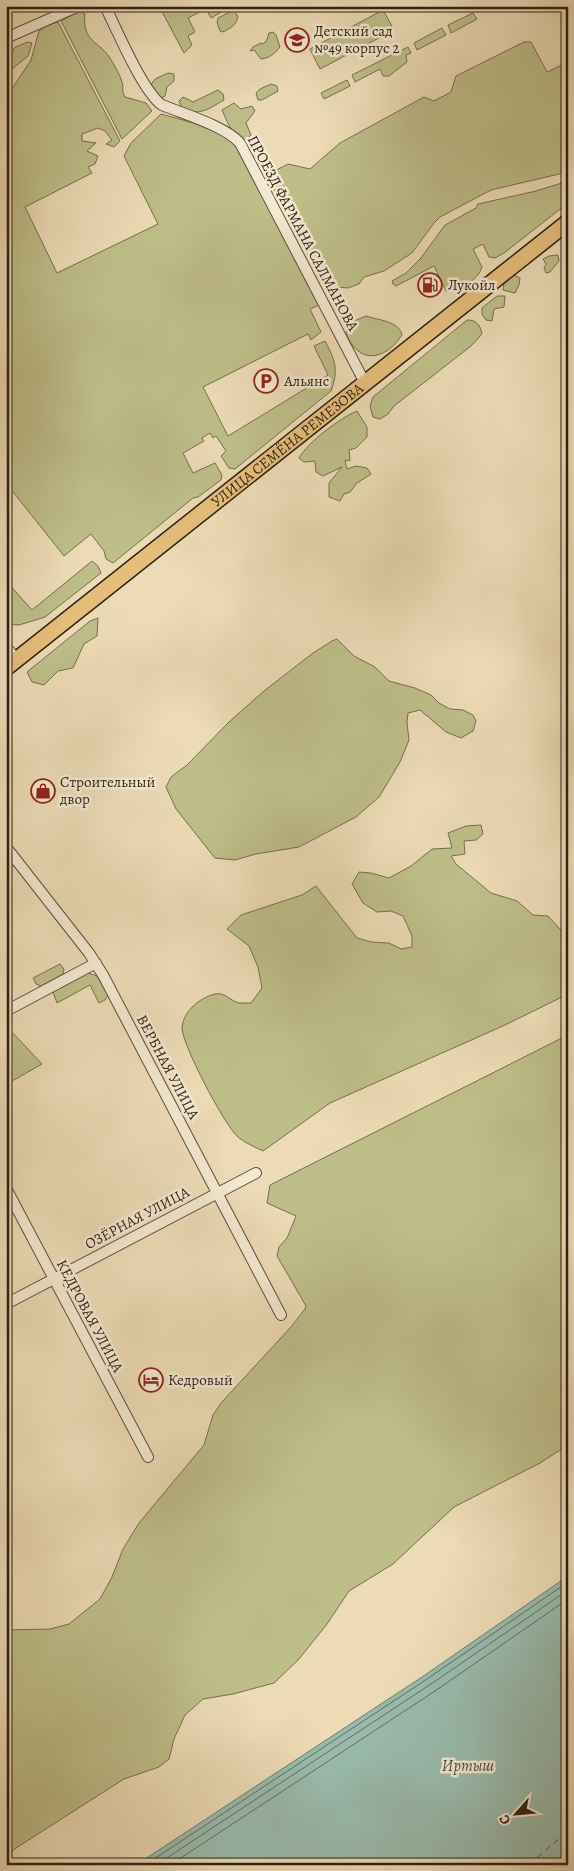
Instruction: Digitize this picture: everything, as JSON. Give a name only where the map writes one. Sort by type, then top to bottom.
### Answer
[{"type":"main road","name":"УЛИЦА СЕМЁНА РЕМЕЗОВА","points":[[12,664],[568,222]]},
{"type":"street","points":[[6,38],[78,6]]},
{"type":"street","name":"ПРОЕЗД ФАРМАНА САЛМАНОВА","points":[[105,6],[155,101],[162,106],[224,131],[235,137],[240,143],[364,383]]},
{"type":"street","points":[[6,647],[12,664]]},
{"type":"street","name":"ВЕРБНАЯ УЛИЦА","points":[[6,847],[96,963],[281,1315]]},
{"type":"street","points":[[6,1011],[96,963]]},
{"type":"street","name":"ОЗЁРНАЯ УЛИЦА","points":[[6,1304],[256,1173]]},
{"type":"street","name":"КЕДРОВАЯ УЛИЦА","points":[[6,1188],[148,1457]]},
{"type":"green space","points":[[159,6],[232,6],[211,18],[206,9],[188,18],[195,32],[188,36],[192,45],[184,53]]},
{"type":"green space","points":[[234,10],[238,17],[236,22],[226,31],[220,31],[217,22],[218,18]]},
{"type":"green space","points":[[383,10],[394,30],[320,69],[310,49]]},
{"type":"green space","points":[[79,11],[85,14],[86,31],[89,36],[107,54],[117,71],[122,82],[125,97],[146,103],[152,111],[122,139],[61,21]]},
{"type":"green space","points":[[473,13],[477,19],[451,33],[448,25]]},
{"type":"green space","points":[[58,22],[120,141],[114,147],[106,144],[112,140],[105,131],[98,128],[82,134],[82,141],[96,143],[87,151],[98,156],[95,164],[88,167],[92,173],[25,207],[57,273],[158,224],[124,156],[131,143],[161,114],[201,125],[233,139],[319,305],[310,309],[321,332],[311,340],[308,334],[203,387],[228,436],[328,375],[314,346],[325,341],[335,365],[335,377],[331,391],[235,469],[229,468],[221,456],[226,451],[216,436],[213,438],[210,433],[202,438],[204,441],[183,453],[193,473],[215,463],[222,475],[221,480],[198,497],[193,498],[113,563],[106,559],[104,551],[91,534],[64,556],[10,488],[6,491],[6,203],[9,200],[6,195],[6,98],[31,60],[39,31],[47,25]]},
{"type":"green space","points":[[442,28],[446,35],[417,50],[414,43]]},
{"type":"green space","points":[[273,32],[280,47],[274,54],[261,59],[254,50],[250,51],[253,47],[261,43],[263,44],[267,40],[269,33]]},
{"type":"green space","points":[[27,42],[32,43],[28,56],[12,69],[6,70],[6,59],[10,58],[14,48]]},
{"type":"green space","points":[[524,42],[531,42],[547,72],[568,62],[568,169],[559,174],[491,190],[440,217],[412,253],[384,271],[364,277],[359,284],[348,288],[336,287],[326,270],[317,271],[267,175],[288,164],[310,169],[340,143],[424,97],[434,101],[451,92],[456,76]]},
{"type":"green space","points":[[408,47],[411,53],[406,55],[407,62],[389,76],[383,76],[380,69],[355,82],[352,75]]},
{"type":"green space","points":[[168,73],[174,74],[174,81],[167,87],[165,96],[160,99],[150,86],[155,79]]},
{"type":"green space","points":[[347,80],[350,86],[324,99],[321,93]]},
{"type":"green space","points":[[271,84],[277,86],[278,91],[262,100],[258,100],[256,93]]},
{"type":"green space","points":[[218,90],[223,94],[224,100],[213,106],[199,112],[182,109],[179,101],[183,97],[193,102]]},
{"type":"green space","points":[[234,103],[241,109],[252,106],[255,111],[246,123],[251,135],[245,140],[233,132],[222,110]]},
{"type":"green space","points":[[568,181],[568,203],[504,253],[495,258],[489,257],[483,244],[473,249],[482,267],[477,276],[467,284],[451,291],[446,291],[434,266],[396,286],[393,284],[392,281],[406,273],[421,258],[445,225],[476,208],[478,204],[536,191]]},
{"type":"green space","points":[[558,255],[559,261],[550,272],[546,273],[544,269],[546,264],[543,259]]},
{"type":"green space","points":[[514,275],[520,278],[515,293],[503,290],[504,283]]},
{"type":"green space","points":[[497,296],[505,296],[504,307],[494,309],[492,321],[486,320],[482,314],[482,308]]},
{"type":"green space","points":[[366,316],[392,324],[400,330],[402,335],[388,350],[372,356],[365,355],[357,350],[346,333],[352,322]]},
{"type":"green space","points":[[467,320],[478,324],[482,334],[471,346],[394,406],[388,414],[380,419],[373,417],[370,406],[373,397]]},
{"type":"green space","points":[[357,411],[367,427],[367,437],[356,448],[349,450],[350,461],[345,460],[347,469],[356,466],[367,468],[371,474],[357,483],[350,492],[344,494],[340,501],[329,497],[329,483],[342,467],[323,476],[316,472],[315,461],[304,462],[299,458],[309,445],[325,431]]},
{"type":"green space","points":[[92,561],[98,566],[101,573],[45,617],[19,625],[6,624],[6,581],[32,610]]},
{"type":"green space","points":[[98,618],[97,636],[84,644],[73,668],[58,671],[44,685],[32,682],[27,672],[90,621]]},
{"type":"green space","points":[[337,639],[354,656],[375,667],[389,681],[415,688],[431,695],[439,703],[450,709],[463,710],[473,715],[476,721],[473,731],[461,738],[446,732],[420,710],[408,713],[409,740],[400,762],[379,797],[356,817],[299,847],[256,854],[235,860],[215,858],[176,809],[166,787],[171,777],[187,765],[229,722],[264,691],[313,653]]},
{"type":"green space","points":[[481,825],[483,834],[476,840],[464,841],[465,854],[451,856],[456,864],[491,893],[517,901],[533,915],[548,916],[567,937],[568,994],[505,1025],[330,1103],[263,1151],[237,1136],[204,1083],[188,1049],[182,1027],[183,1021],[193,1006],[209,996],[215,994],[225,995],[239,1003],[251,1003],[262,988],[258,967],[249,946],[227,929],[241,915],[302,895],[316,886],[357,938],[371,942],[389,943],[401,949],[412,947],[412,936],[403,916],[391,911],[377,912],[363,903],[352,884],[359,872],[389,878],[411,866],[432,849],[452,848],[448,833],[466,826]]},
{"type":"green space","points":[[60,964],[64,969],[63,974],[41,986],[36,984],[33,978]]},
{"type":"green space","points":[[88,973],[97,976],[108,995],[105,1000],[99,1003],[90,985],[57,1003],[53,992]]},
{"type":"green space","points":[[10,1030],[42,1064],[12,1081],[6,1082],[6,1033]]},
{"type":"green space","points":[[568,1035],[568,1445],[540,1463],[454,1507],[393,1564],[349,1591],[327,1624],[299,1659],[274,1683],[233,1694],[203,1699],[185,1715],[174,1739],[169,1759],[159,1767],[124,1779],[16,1848],[6,1857],[6,1630],[50,1629],[69,1624],[100,1599],[112,1577],[123,1549],[139,1523],[204,1445],[213,1415],[221,1403],[291,1327],[305,1309],[306,1306],[277,1256],[279,1247],[287,1238],[296,1216],[267,1203],[270,1185]]},
{"type":"water","name":"Иртыш","points":[[568,1576],[568,1865],[136,1865],[425,1675]]},
{"type":"ferry route","points":[[529,1865],[568,1831]]},
{"type":"place","name":"Детский сад №49 корпус 2","points":[[297,40]]},
{"type":"place","name":"Лукойл","points":[[430,285]]},
{"type":"place","name":"Альянс","points":[[266,381]]},
{"type":"place","name":"Строительный двор","points":[[43,791]]},
{"type":"place","name":"Кедровый","points":[[151,1380]]}]
